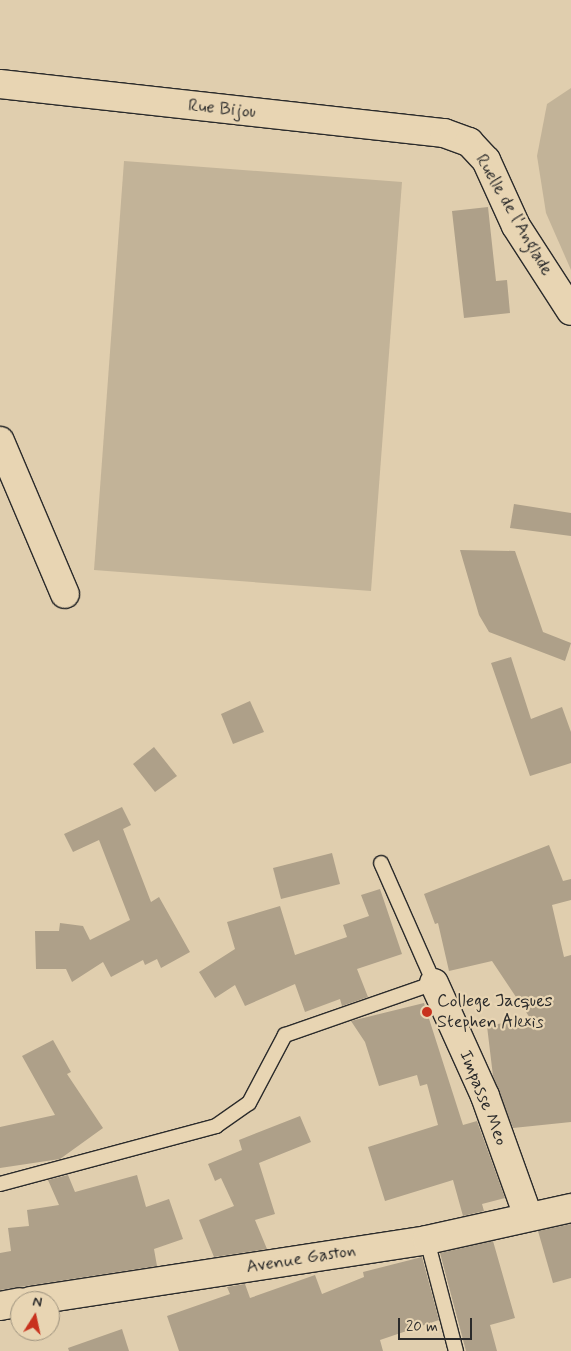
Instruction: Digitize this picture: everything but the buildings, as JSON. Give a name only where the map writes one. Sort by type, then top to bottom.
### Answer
[{"type":"street","name":"Rue Bijou","points":[[0,84],[444,133]]},
{"type":"street","name":"Ruelle de l'Anglade","points":[[444,133],[469,142],[486,160],[516,226],[571,311]]},
{"type":"street","points":[[0,440],[65,594]]},
{"type":"street","name":"Impasse Meo","points":[[434,983],[485,1096],[528,1216]]},
{"type":"street","name":"Avenue Gaston","points":[[60,1296],[427,1240],[528,1216],[571,1208]]},
{"type":"lane","points":[[0,1184],[216,1126],[249,1102],[285,1035],[434,983],[380,863]]},
{"type":"lane","points":[[427,1240],[456,1351]]},
{"type":"shaded area","points":[[571,88],[571,270],[546,213],[537,156],[547,104]]},
{"type":"shaded area","points":[[124,161],[402,182],[371,591],[94,570]]},
{"type":"place","name":"College Jacques Stephen Alexis","points":[[427,1012]]}]
